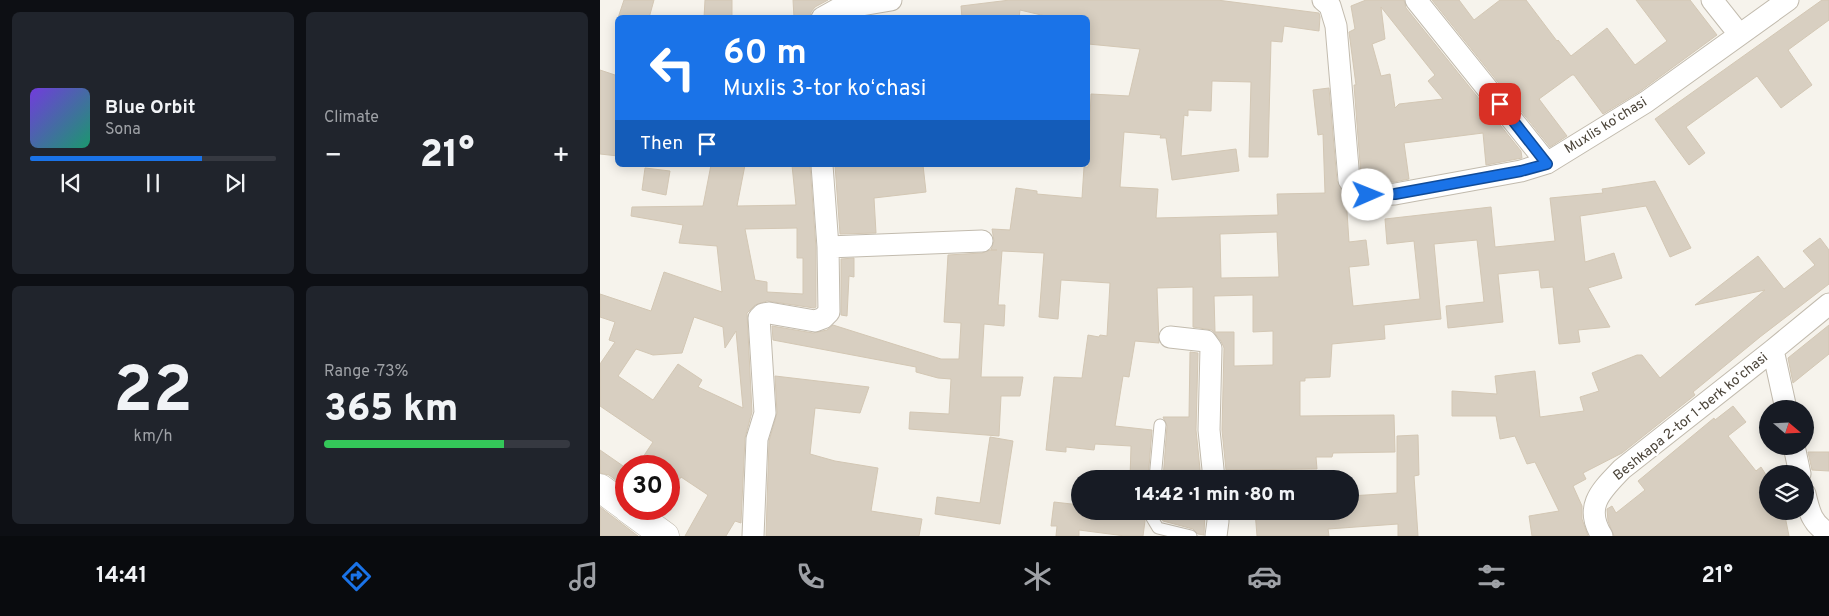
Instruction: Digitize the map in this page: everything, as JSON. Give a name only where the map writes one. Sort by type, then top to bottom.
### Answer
[{"type":"street","points":[[827,15],[838,8],[891,0]]},
{"type":"street","name":"Muxlis koʻchasi","points":[[1323,0],[1330,6],[1336,26],[1350,180],[1356,190],[1368,195],[1395,194],[1521,171],[1547,164],[1646,102],[1788,0]]},
{"type":"street","points":[[1416,0],[1547,164]]},
{"type":"street","points":[[1712,0],[1739,34]]},
{"type":"street","points":[[753,536],[757,439],[765,413],[760,318],[763,314],[769,312],[815,321],[823,318],[828,312],[828,247],[822,167]]},
{"type":"street","points":[[828,247],[982,241]]},
{"type":"street","name":"Beshkapa 2-tor 1-berk koʼchasi","points":[[1602,536],[1595,524],[1594,510],[1601,492],[1622,469],[1829,304]]},
{"type":"street","points":[[1170,337],[1206,341],[1211,348],[1209,430],[1213,470]]},
{"type":"street","points":[[1773,350],[1784,400]]},
{"type":"street","points":[[600,488],[615,499]]},
{"type":"street","points":[[643,520],[665,536]]},
{"type":"street","points":[[1216,536],[1218,520]]},
{"type":"street","points":[[1813,520],[1821,529],[1829,533]]},
{"type":"lane","points":[[1156,470],[1160,425]]},
{"type":"lane","points":[[1153,520],[1158,528],[1191,536]]},
{"type":"building","points":[[624,0],[654,0],[650,15],[619,15]]},
{"type":"building","points":[[705,0],[732,0],[732,15],[704,15]]},
{"type":"building","points":[[793,0],[828,0],[815,7],[810,15],[794,15]]},
{"type":"building","points":[[1010,0],[1217,0],[1319,13],[1319,31],[1284,26],[1282,42],[1271,41],[1268,157],[1249,157],[1251,82],[1212,81],[1211,111],[1188,110],[1188,116],[1184,115],[1181,156],[1236,149],[1239,171],[1172,180],[1166,138],[1160,138],[1161,135],[1124,132],[1120,187],[1158,189],[1156,218],[1278,215],[1277,194],[1325,193],[1323,134],[1318,135],[1313,90],[1329,88],[1337,181],[1346,197],[1349,242],[1366,240],[1369,265],[1349,267],[1353,306],[1420,299],[1414,241],[1387,244],[1385,219],[1491,207],[1495,247],[1555,241],[1550,198],[1603,193],[1602,189],[1655,181],[1691,248],[1670,257],[1646,206],[1580,216],[1585,262],[1614,253],[1622,278],[1588,288],[1610,327],[1578,330],[1580,342],[1559,344],[1553,287],[1541,288],[1539,270],[1498,274],[1503,322],[1448,328],[1446,306],[1484,302],[1477,240],[1434,244],[1441,319],[1384,325],[1385,339],[1332,344],[1330,377],[1305,378],[1305,381],[1300,381],[1300,416],[1394,415],[1395,452],[1333,453],[1332,457],[1316,457],[1317,469],[1226,470],[1222,430],[1224,348],[1212,330],[1193,327],[1193,287],[1157,288],[1159,343],[1135,341],[1129,377],[1123,376],[1115,426],[1152,430],[1149,470],[1130,470],[1131,446],[1095,444],[1094,450],[1066,447],[1066,452],[1046,450],[1054,377],[1082,378],[1088,335],[1107,336],[1110,283],[1061,280],[1058,319],[1039,317],[1044,253],[1002,251],[998,305],[1005,305],[1004,326],[984,324],[981,377],[1023,377],[1020,396],[1001,396],[999,436],[909,429],[910,412],[949,414],[951,379],[938,378],[916,372],[916,367],[773,340],[772,326],[813,333],[827,330],[833,325],[941,359],[959,359],[961,323],[944,322],[948,255],[982,253],[991,250],[994,241],[992,229],[1010,230],[1016,188],[1037,191],[1037,194],[1082,198],[1084,167],[1090,167],[1091,94],[1129,96],[1140,49],[1090,44],[1090,15],[1041,15],[1020,10],[1019,15],[962,15],[961,6]],"holes":[[[1277,232],[1279,277],[1221,278],[1220,234]],[[1253,295],[1253,332],[1273,331],[1273,365],[1234,366],[1234,332],[1215,332],[1214,296]]]},
{"type":"building","points":[[1366,0],[1404,0],[1406,8],[1521,151],[1522,158],[1486,165],[1483,133],[1404,143],[1409,179],[1394,182],[1370,182],[1364,180],[1361,176],[1354,85],[1356,85],[1349,32],[1355,29],[1351,6]],"holes":[[[1381,7],[1435,75],[1428,81],[1443,99],[1399,104],[1395,108],[1390,74],[1381,76],[1372,44],[1385,39]]]},
{"type":"building","points":[[1432,0],[1459,0],[1474,20],[1500,0],[1526,0],[1557,41],[1571,56],[1607,28],[1635,65],[1667,41],[1636,0],[1690,0],[1717,35],[1639,92],[1603,114],[1574,75],[1572,75],[1539,99],[1567,136],[1550,147]]},
{"type":"building","points":[[1822,0],[1829,0],[1829,20],[1788,50],[1812,85],[1781,108],[1757,76],[1686,127],[1705,153],[1689,165],[1655,119]]},
{"type":"building","points":[[600,70],[615,75],[615,156],[600,154]]},
{"type":"building","points":[[711,167],[745,167],[737,206],[796,205],[792,167],[810,167],[816,248],[816,307],[767,301],[755,305],[747,313],[752,412],[745,438],[741,523],[735,521],[726,536],[685,536],[708,495],[681,477],[680,478],[680,455],[644,455],[653,442],[600,406],[600,364],[615,342],[609,340],[615,322],[600,317],[600,294],[651,311],[664,272],[722,292],[717,246],[679,243],[683,225],[631,216],[632,207],[703,206]],"holes":[[[797,228],[797,258],[803,258],[803,294],[767,292],[767,282],[755,280],[745,229]],[[694,317],[723,327],[725,348],[736,331],[743,408],[698,387],[702,380],[678,364],[653,400],[618,376],[636,349],[653,355],[682,353]]]},
{"type":"building","points":[[835,167],[923,167],[926,192],[874,198],[876,233],[840,234]]},
{"type":"building","points":[[645,168],[670,171],[666,195],[642,190]]},
{"type":"building","points":[[1820,238],[1829,250],[1829,284],[1760,337],[1693,392],[1695,395],[1622,453],[1583,473],[1586,479],[1573,486],[1582,506],[1582,519],[1588,536],[1532,536],[1529,516],[1559,511],[1535,462],[1527,464],[1515,436],[1500,439],[1496,416],[1452,416],[1452,391],[1497,394],[1495,376],[1535,371],[1540,417],[1584,411],[1580,397],[1599,391],[1592,373],[1637,355],[1642,355],[1660,378],[1765,290],[1695,305],[1758,256],[1784,289],[1815,265],[1803,251]]},
{"type":"building","points":[[854,258],[854,277],[849,276],[847,316],[841,315],[841,259]]},
{"type":"building","points":[[1829,325],[1829,354],[1793,383],[1788,358]]},
{"type":"building","points":[[1190,352],[1198,353],[1196,430],[1200,470],[1164,470],[1167,426],[1163,417],[1189,417]]},
{"type":"building","points":[[775,376],[869,387],[860,413],[815,408],[810,454],[835,461],[878,468],[871,511],[922,519],[919,536],[766,536],[769,441],[777,413]]},
{"type":"building","points":[[1733,406],[1746,422],[1728,436],[1756,471],[1759,469],[1759,520],[1786,520],[1789,536],[1614,536],[1608,521],[1607,509],[1612,506],[1616,513],[1645,490],[1638,481],[1714,418],[1715,420]]},
{"type":"building","points":[[1418,435],[1419,475],[1414,476],[1418,536],[1398,536],[1398,524],[1328,529],[1329,536],[1257,536],[1256,520],[1359,520],[1359,495],[1397,493],[1397,436]]},
{"type":"building","points":[[990,437],[1013,441],[1000,524],[935,514],[937,497],[980,503]]},
{"type":"building","points":[[600,450],[615,460],[615,480],[609,475],[600,473]]},
{"type":"building","points":[[1814,452],[1829,452],[1829,471],[1814,470],[1814,465],[1811,465],[1809,455],[1814,455]]},
{"type":"building","points":[[1054,502],[1071,504],[1071,520],[1145,521],[1143,536],[1125,536],[1079,530],[1079,536],[1056,536],[1057,526],[1051,526]]},
{"type":"building","points":[[600,507],[638,536],[600,536]]},
{"type":"building","points":[[1205,520],[1204,535],[1198,534],[1193,529],[1163,521]]},
{"type":"route","points":[[1368,195],[1395,194],[1521,171],[1547,164],[1500,104]]}]
